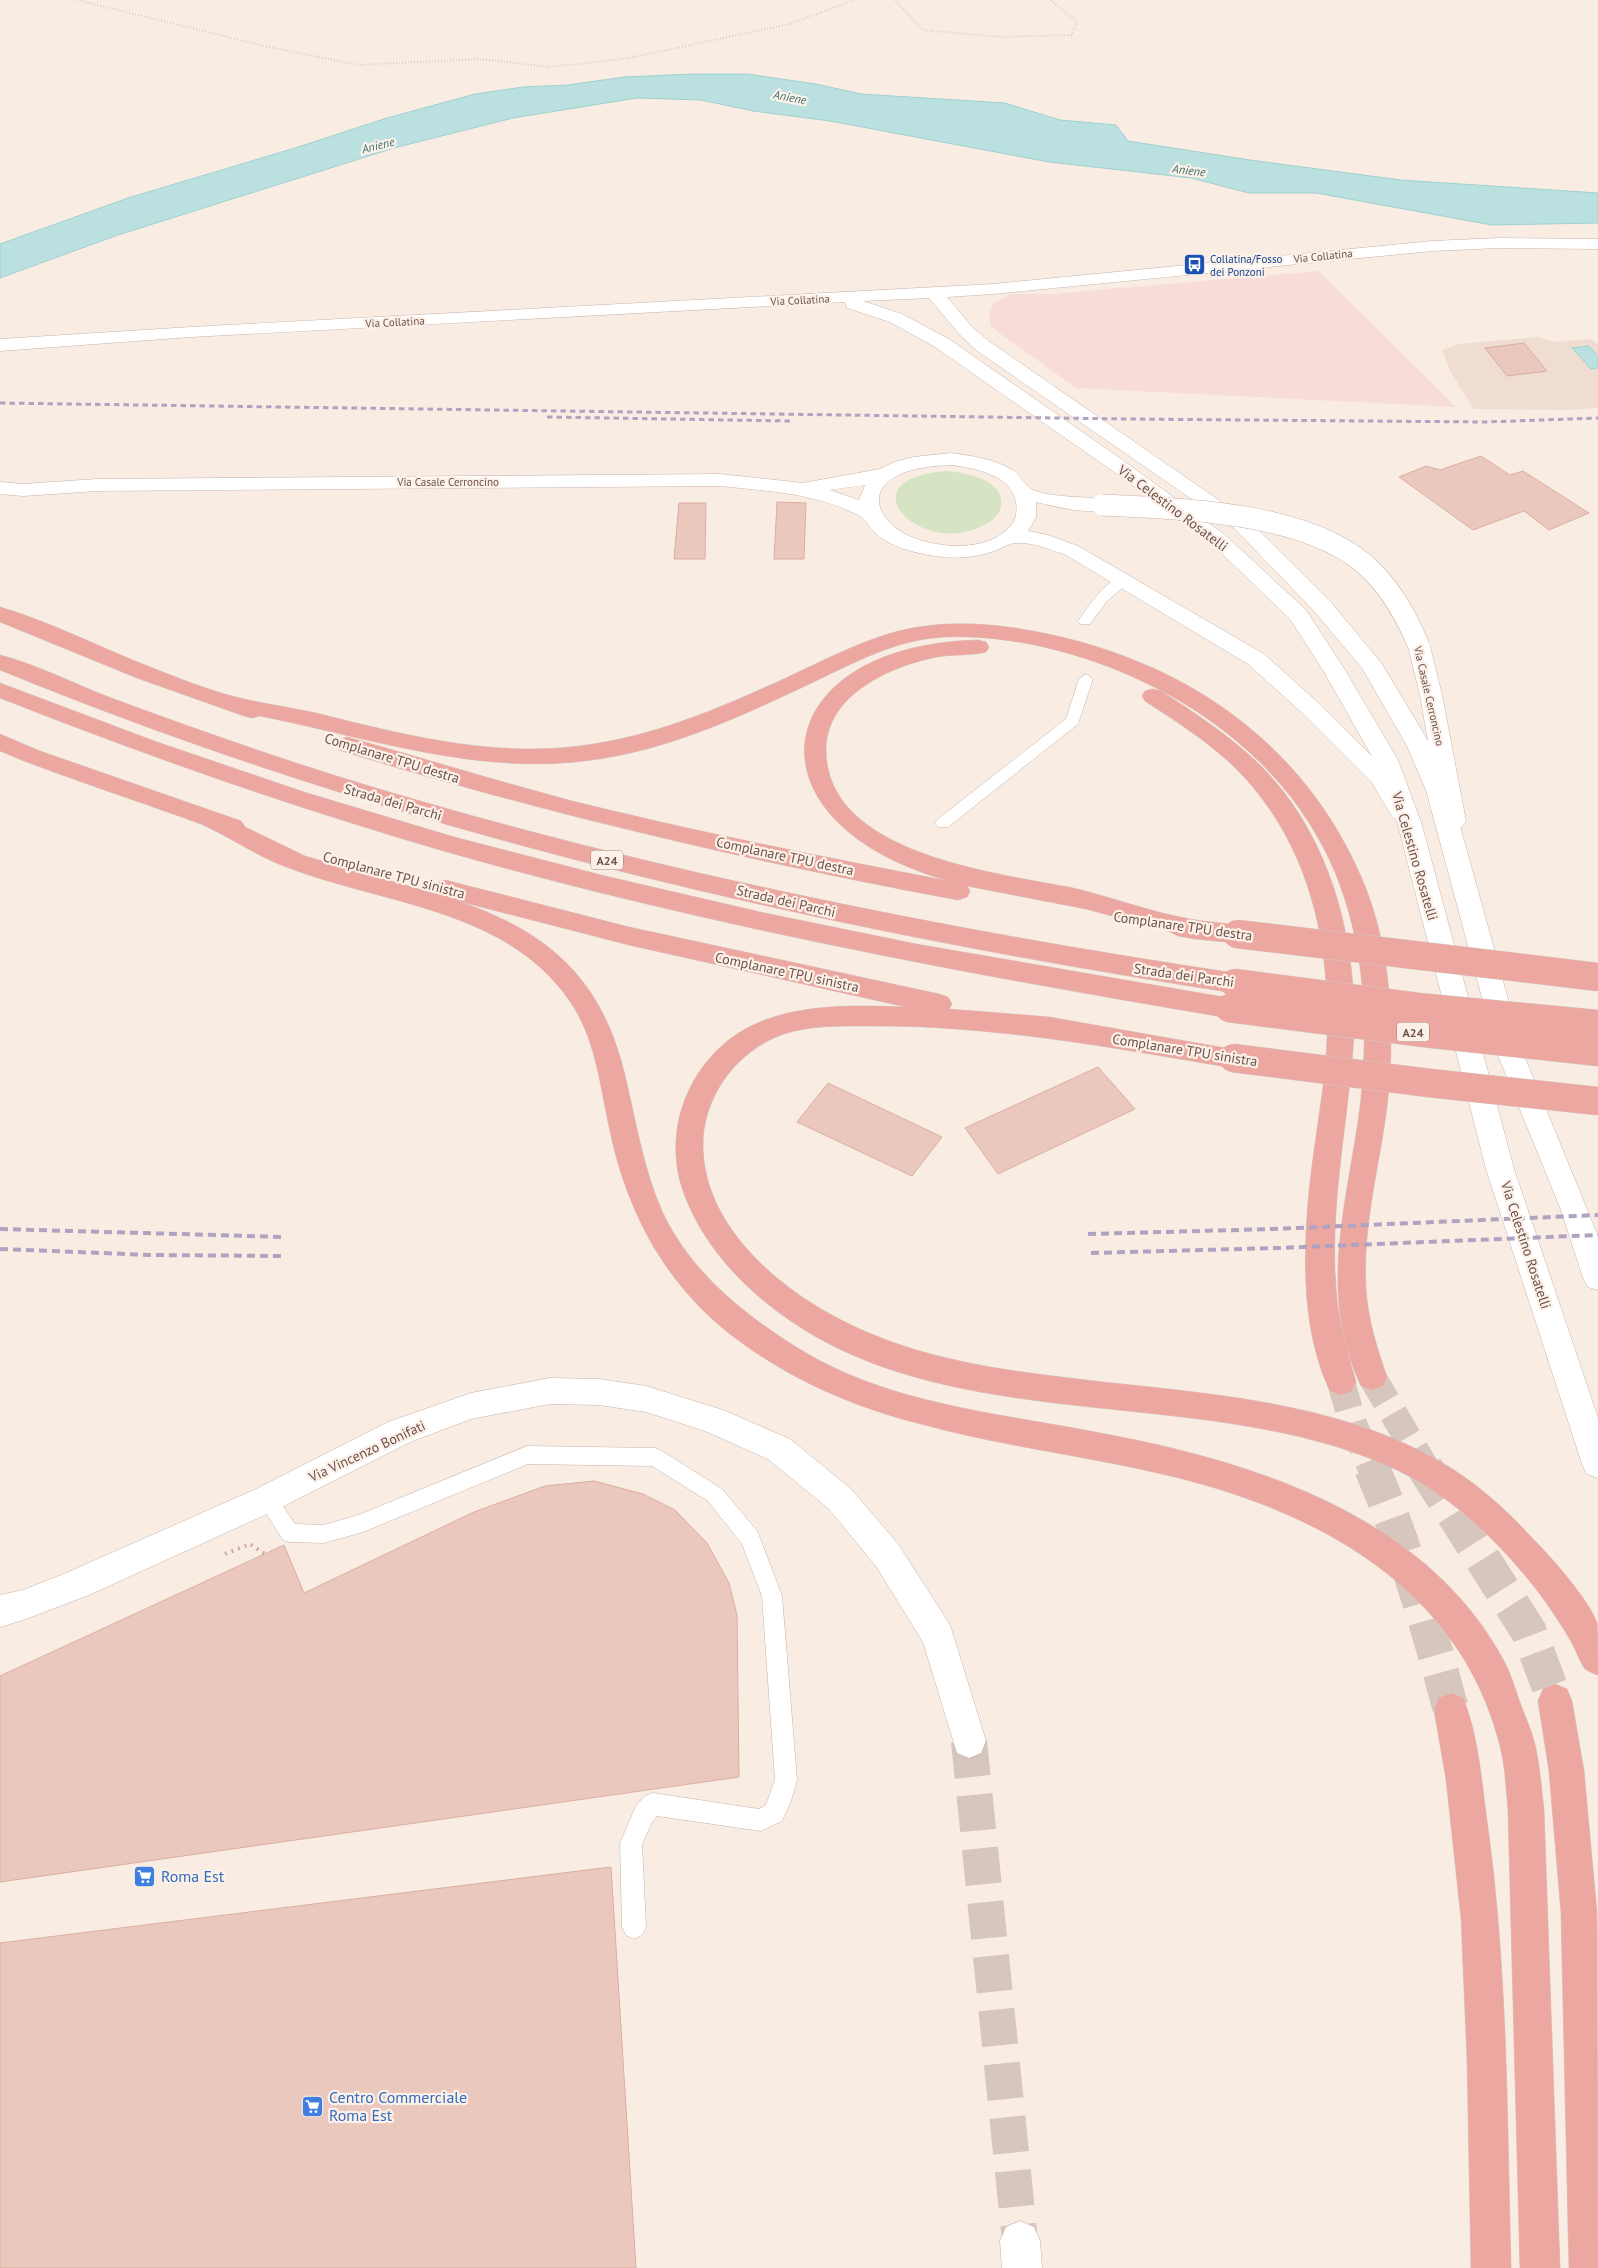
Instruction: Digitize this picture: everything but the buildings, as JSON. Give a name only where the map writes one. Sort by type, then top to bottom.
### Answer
[{"type":"highway","name":"Complanare TPU destra","points":[[8,618],[145,673],[313,734],[442,775],[753,851],[1001,899],[1195,930],[1598,977]]},
{"type":"highway","points":[[234,704],[452,752],[525,757],[588,754],[627,747],[682,731],[725,714],[837,662],[894,640],[912,635],[953,630],[1004,633],[1081,648],[1123,663],[1178,691],[1220,717],[1260,747],[1307,799],[1337,846],[1363,917],[1375,988],[1377,1046],[1374,1100],[1356,1207],[1352,1295],[1360,1339],[1372,1377]]},
{"type":"highway","points":[[1195,930],[1085,900],[943,872],[889,849],[867,835],[842,814],[830,801],[820,784],[815,758],[815,744],[819,724],[826,711],[845,690],[863,676],[874,670],[920,654],[971,647],[1032,651],[1098,670],[1149,694],[1230,750],[1254,773],[1275,800],[1292,824],[1315,870],[1330,916],[1337,951],[1341,1004],[1340,1043],[1323,1180],[1320,1254],[1325,1323],[1341,1382]]},
{"type":"highway","name":"Strada dei Parchi","points":[[0,662],[152,723],[317,779],[417,810],[605,859],[848,915],[1424,1033],[1598,1052]]},
{"type":"highway","name":"Strada dei Parchi","points":[[0,690],[151,748],[277,791],[439,841],[608,886],[930,957],[1232,995],[1426,1008],[1598,1024]]},
{"type":"highway","name":"Complanare TPU sinistra","points":[[0,742],[41,759],[216,822],[324,856],[556,920],[715,957],[1067,1030],[1233,1058],[1412,1081],[1598,1101]]},
{"type":"highway","points":[[216,822],[295,861],[480,919],[528,943],[557,968],[580,994],[604,1040],[636,1180],[649,1216],[661,1239],[686,1272],[725,1313],[768,1346],[798,1364],[835,1382],[878,1399],[920,1412],[972,1424],[1168,1460],[1225,1476],[1283,1496],[1326,1515],[1375,1543],[1391,1554],[1434,1592],[1470,1636],[1490,1668],[1506,1706],[1517,1741],[1520,1760],[1526,1810],[1540,2268]]},
{"type":"highway","points":[[1067,1030],[976,1020],[886,1015],[803,1020],[768,1030],[736,1048],[720,1063],[708,1080],[697,1103],[690,1129],[689,1153],[692,1175],[702,1202],[727,1244],[764,1284],[818,1323],[887,1355],[946,1373],[988,1381],[1134,1399],[1271,1419],[1358,1441],[1413,1462],[1462,1492],[1517,1543],[1557,1591],[1584,1631],[1598,1659]]},
{"type":"highway","points":[[1555,1702],[1568,1774],[1574,1828],[1582,2010],[1589,2268]]},
{"type":"highway","points":[[1451,1710],[1471,1825],[1480,1921],[1491,2268]]},
{"type":"street","name":"Via Collatina","points":[[0,345],[210,331],[992,289],[1432,246],[1499,243],[1598,244]]},
{"type":"street","points":[[967,332],[966,320],[971,308],[992,289]]},
{"type":"street","name":"Via Celestino Rosatelli","points":[[934,293],[967,332],[1018,372],[1242,525],[1321,605],[1371,664],[1419,746],[1438,790],[1510,1053],[1575,1210],[1598,1278]]},
{"type":"street","name":"Via Celestino Rosatelli","points":[[934,293],[936,318],[962,356]]},
{"type":"street","name":"Via Celestino Rosatelli","points":[[827,299],[889,315],[919,329],[962,356],[1218,539],[1298,615],[1334,670],[1386,760],[1410,825],[1500,1169],[1598,1464]]},
{"type":"street","name":"Via Casale Cerroncino","points":[[0,488],[23,490],[97,485],[720,480],[799,488],[835,497],[870,513],[882,529],[904,542],[931,550],[961,551],[989,546],[1011,536],[1024,523],[1028,508],[1025,494],[1014,480],[1003,473],[975,462],[951,459],[926,460],[904,465],[886,474],[854,481],[799,488]]},
{"type":"street","name":"Via Casale Cerroncino","points":[[0,470],[97,485]]},
{"type":"street","name":"Via Casale Cerroncino","points":[[870,513],[868,499],[874,486],[886,474]]},
{"type":"street","name":"Via Casale Cerroncino","points":[[1025,494],[1058,501],[1233,514],[1273,522],[1324,540],[1357,558],[1380,578],[1399,602],[1420,646],[1468,894]]},
{"type":"street","name":"Via Casale Cerroncino","points":[[1011,536],[1041,539],[1071,550],[1256,659],[1307,705],[1380,778],[1410,825]]},
{"type":"street","name":"Via Vincenzo Bonifati","points":[[0,1611],[23,1605],[77,1584],[267,1499],[399,1432],[471,1406],[550,1391],[599,1392],[646,1399],[712,1420],[779,1449],[840,1499],[887,1554],[938,1636],[969,1741]]},
{"type":"lane","points":[[1086,620],[1102,598],[1123,580]]},
{"type":"lane","points":[[944,823],[1073,721],[1086,678]]},
{"type":"lane","points":[[267,1499],[290,1534],[324,1534],[363,1523],[527,1455],[655,1457],[715,1495],[750,1538],[772,1596],[786,1780],[780,1801],[774,1813],[761,1820],[653,1804],[644,1814],[631,1843],[634,1927]]},
{"type":"path","points":[[77,0],[264,46],[359,65],[479,59],[549,67],[624,59],[790,24],[854,0]]},
{"type":"path","points":[[895,0],[923,30],[1001,37],[1071,35],[1077,22],[1050,0]]},
{"type":"shaded area","points":[[1319,271],[1456,407],[1076,388],[991,327],[989,316],[993,303],[1011,294],[1051,294]]},
{"type":"shaded area","points":[[1538,337],[1556,342],[1591,339],[1598,344],[1598,408],[1566,410],[1474,409],[1451,373],[1442,350],[1458,344]]},
{"type":"green space","points":[[948,471],[982,479],[996,489],[1000,496],[1001,505],[999,512],[989,523],[958,533],[936,532],[916,525],[902,513],[896,500],[900,487],[916,477]]},
{"type":"water","name":"Aniene","points":[[747,74],[816,84],[861,94],[1005,103],[1060,120],[1116,125],[1128,141],[1250,160],[1401,180],[1598,193],[1598,223],[1492,225],[1316,193],[1249,193],[1191,178],[1049,162],[830,121],[753,111],[701,100],[637,98],[513,118],[394,148],[118,235],[0,278],[0,244],[128,198],[295,148],[387,118],[475,94],[523,87],[568,85],[624,77]]},
{"type":"water","points":[[1589,346],[1598,356],[1598,368],[1591,369],[1572,348]]},
{"type":"tunnel","points":[[1372,1377],[1426,1469]]},
{"type":"tunnel","points":[[1341,1382],[1353,1424],[1372,1469]]},
{"type":"tunnel","points":[[1372,1468],[1416,1588],[1451,1710]]},
{"type":"tunnel","points":[[1425,1468],[1529,1632],[1555,1701]]},
{"type":"tunnel","points":[[969,1741],[1020,2241]]},
{"type":"railway","points":[[0,403],[1126,419],[1486,422],[1598,418]]},
{"type":"railway","points":[[547,417],[790,421]]},
{"type":"railway","points":[[1088,1234],[1273,1229],[1598,1215]]},
{"type":"railway","points":[[0,1229],[285,1237]]},
{"type":"railway","points":[[1091,1253],[1278,1248],[1598,1235]]},
{"type":"railway","points":[[0,1249],[152,1255],[284,1256]]},
{"type":"place","name":"Collatina/Fosso dei Ponzoni","points":[[1194,265]]},
{"type":"place","name":"Roma Est","points":[[145,1876]]},
{"type":"place","name":"Centro Commerciale Roma Est","points":[[313,2106]]}]
